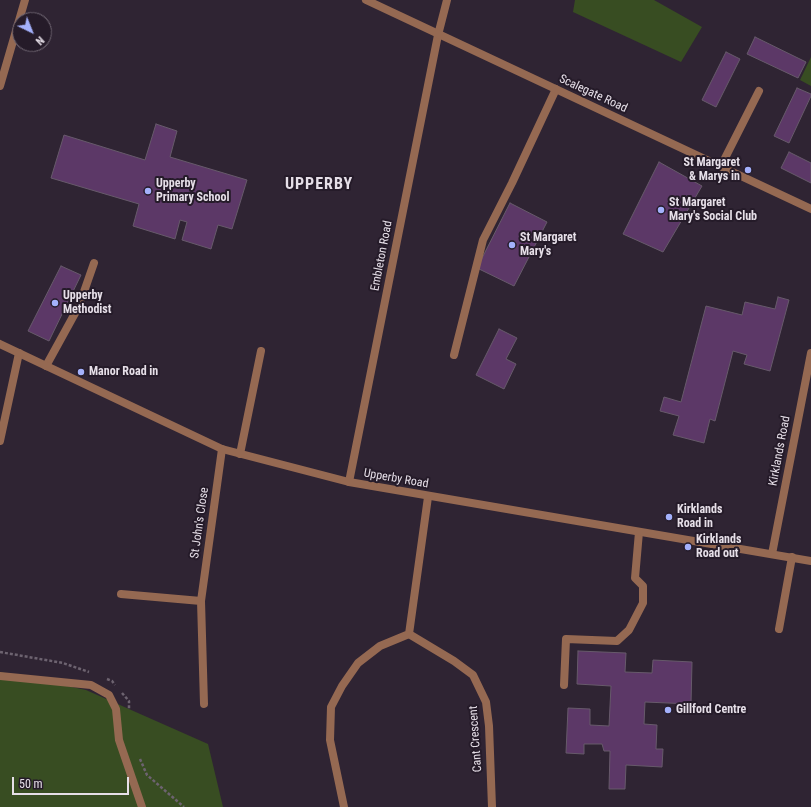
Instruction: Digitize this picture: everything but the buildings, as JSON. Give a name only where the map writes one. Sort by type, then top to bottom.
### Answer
[{"type":"street","points":[[0,86],[25,0]]},
{"type":"street","name":"Scalegate Road","points":[[366,0],[811,209]]},
{"type":"street","name":"Embleton Road","points":[[349,482],[438,35],[447,0]]},
{"type":"street","points":[[454,355],[483,240],[512,183],[556,89]]},
{"type":"street","points":[[721,166],[759,91]]},
{"type":"street","points":[[46,366],[79,306],[94,263]]},
{"type":"street","name":"Upperby Road","points":[[0,344],[222,449],[240,454],[349,482],[428,497],[811,561]]},
{"type":"street","points":[[240,454],[261,351]]},
{"type":"street","name":"Kirklands Road","points":[[772,554],[811,353]]},
{"type":"street","points":[[0,441],[19,354]]},
{"type":"street","name":"St John's Close","points":[[204,704],[201,601],[222,449]]},
{"type":"street","points":[[344,807],[330,740],[331,707],[342,686],[358,663],[380,646],[409,634],[428,497]]},
{"type":"street","points":[[564,685],[566,639],[617,641],[629,630],[643,603],[644,586],[635,578],[639,532]]},
{"type":"street","points":[[779,629],[792,558]]},
{"type":"street","points":[[121,594],[201,601]]},
{"type":"street","name":"Cant Crescent","points":[[409,634],[454,661],[473,675],[486,702],[489,726],[492,807]]},
{"type":"street","points":[[0,676],[91,685],[109,695],[116,709],[119,740],[142,807]]},
{"type":"green space","points":[[575,0],[654,0],[702,27],[681,62],[573,12]]},
{"type":"green space","points":[[811,57],[811,86],[800,80]]},
{"type":"green space","points":[[0,672],[86,690],[208,744],[223,807],[0,807]]},
{"type":"place","name":"St Margaret & Marys in","points":[[748,170]]},
{"type":"place","name":"Upperby Primary School","points":[[148,191]]},
{"type":"place","name":"St Margaret Mary's Social Club","points":[[661,210]]},
{"type":"place","name":"St Margaret Mary's","points":[[512,245]]},
{"type":"place","name":"Upperby Methodist","points":[[55,303]]},
{"type":"place","name":"Manor Road in","points":[[81,372]]},
{"type":"place","name":"Kirklands Road in","points":[[669,517]]},
{"type":"place","name":"Kirklands Road out","points":[[688,547]]},
{"type":"place","name":"Gillford Centre","points":[[668,710]]},
{"type":"district","name":"UPPERBY","points":[[319,185]]}]
